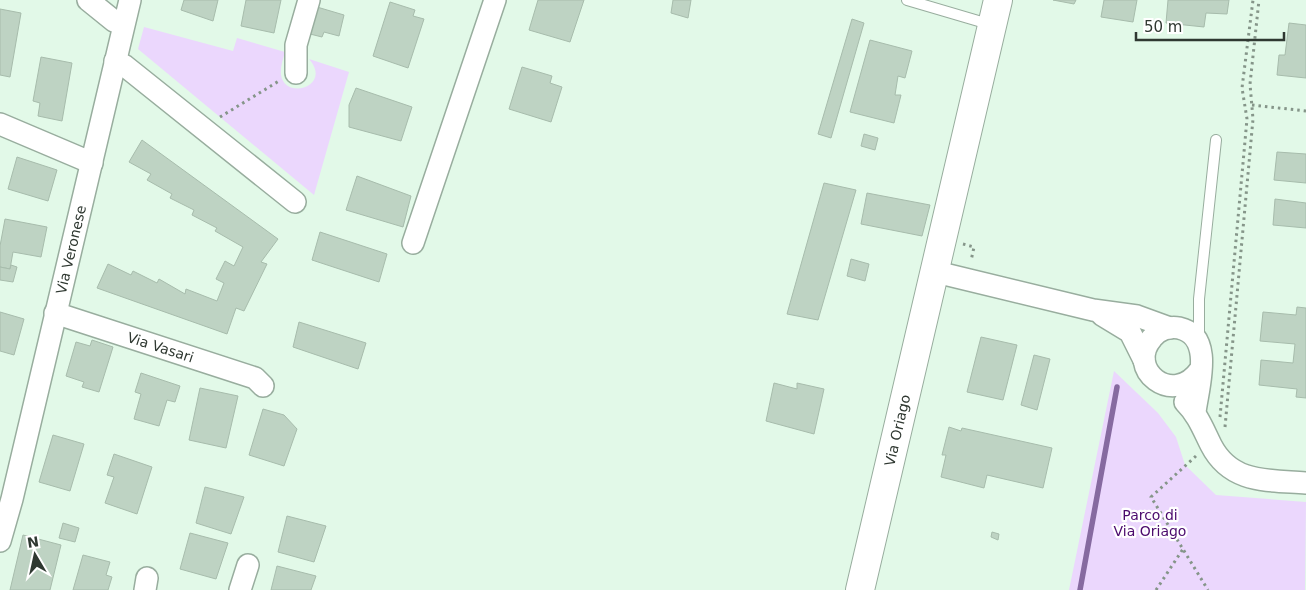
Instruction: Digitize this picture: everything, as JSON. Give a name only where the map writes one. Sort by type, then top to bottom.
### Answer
[{"type":"street","points":[[88,0],[114,21],[124,24]]},
{"type":"street","name":"Via Veronese","points":[[0,541],[6,498],[56,313],[130,0]]},
{"type":"street","points":[[296,73],[296,45],[309,0]]},
{"type":"street","points":[[413,243],[495,0]]},
{"type":"street","name":"Via Oriago","points":[[860,590],[936,272],[995,12]]},
{"type":"street","points":[[115,61],[125,66],[295,202]]},
{"type":"street","points":[[0,124],[92,163]]},
{"type":"street","points":[[936,272],[1093,310],[1137,316],[1185,334],[1202,352],[1195,412]]},
{"type":"street","points":[[1093,310],[1130,332],[1152,377],[1167,385],[1195,412],[1212,446],[1229,469],[1253,478],[1306,483]]},
{"type":"street","name":"Via Vasari","points":[[56,313],[255,378],[263,386]]},
{"type":"street","points":[[1144,360],[1149,342],[1155,334],[1185,334]]},
{"type":"street","points":[[1167,385],[1178,386],[1187,383],[1200,370]]},
{"type":"street","points":[[240,590],[248,565]]},
{"type":"lane","points":[[907,0],[995,12]]},
{"type":"lane","points":[[1185,334],[1199,299],[1216,140]]},
{"type":"lane","points":[[1185,334],[1199,299]]},
{"type":"path","points":[[1220,421],[1247,119],[1242,88],[1253,0]]},
{"type":"path","points":[[1225,432],[1253,119],[1250,84],[1259,0]]},
{"type":"path","points":[[220,118],[296,73]]},
{"type":"path","points":[[1252,105],[1306,111]]},
{"type":"path","points":[[961,244],[974,248],[970,269]]},
{"type":"path","points":[[1190,449],[1194,458],[1198,454]]},
{"type":"path","points":[[1196,449],[1198,454]]},
{"type":"path","points":[[1198,454],[1151,497],[1208,590]]},
{"type":"path","points":[[1156,590],[1183,548]]},
{"type":"green space","points":[[144,27],[233,51],[237,38],[285,52],[281,66],[281,75],[284,83],[290,87],[306,87],[312,83],[315,77],[315,69],[309,59],[349,72],[314,195],[138,49]]},
{"type":"green space","name":"Parco di Via Oriago","points":[[1114,371],[1158,413],[1176,437],[1185,465],[1216,495],[1306,502],[1305,590],[1069,590]]},
{"type":"building","points":[[184,0],[218,0],[213,21],[181,10]]},
{"type":"building","points":[[246,0],[281,0],[274,33],[241,26]]},
{"type":"building","points":[[538,0],[584,0],[570,42],[529,30]]},
{"type":"building","points":[[673,0],[691,0],[688,18],[671,13]]},
{"type":"building","points":[[1053,0],[1076,0],[1074,4]]},
{"type":"building","points":[[1104,0],[1137,0],[1133,22],[1101,17]]},
{"type":"building","points":[[1168,0],[1229,0],[1227,14],[1206,13],[1204,27],[1166,23]]},
{"type":"building","points":[[390,2],[415,10],[413,16],[424,19],[408,68],[373,56]]},
{"type":"building","points":[[317,7],[344,15],[339,36],[324,32],[322,37],[310,34]]},
{"type":"building","points":[[0,9],[21,13],[10,77],[0,75]]},
{"type":"building","points":[[852,19],[864,23],[831,138],[818,134]]},
{"type":"building","points":[[1289,23],[1306,25],[1306,78],[1277,75],[1279,55],[1285,55]]},
{"type":"building","points":[[870,40],[912,51],[905,78],[898,76],[895,95],[901,95],[894,123],[850,112]]},
{"type":"building","points":[[41,57],[72,63],[62,121],[38,116],[40,103],[33,101]]},
{"type":"building","points":[[522,67],[552,76],[550,83],[562,87],[551,122],[509,109]]},
{"type":"building","points":[[356,88],[412,107],[401,141],[349,127],[349,105]]},
{"type":"building","points":[[864,134],[878,138],[875,150],[861,146]]},
{"type":"building","points":[[142,140],[278,239],[261,262],[267,264],[244,311],[236,308],[227,334],[97,288],[108,264],[131,275],[133,271],[157,283],[159,279],[185,294],[186,289],[217,301],[224,283],[216,279],[225,261],[234,266],[243,247],[215,231],[217,228],[192,215],[194,210],[170,198],[172,194],[147,180],[151,174],[129,162]]},
{"type":"building","points":[[1277,152],[1306,154],[1306,183],[1274,180]]},
{"type":"building","points":[[17,157],[57,170],[48,201],[8,189]]},
{"type":"building","points":[[357,176],[411,196],[403,227],[346,210]]},
{"type":"building","points":[[824,183],[856,190],[818,320],[787,314]]},
{"type":"building","points":[[867,193],[930,205],[922,236],[861,224]]},
{"type":"building","points":[[1275,199],[1306,203],[1306,228],[1273,225]]},
{"type":"building","points":[[5,219],[47,227],[41,257],[13,252],[10,269],[0,267],[0,246]]},
{"type":"building","points":[[320,232],[387,254],[379,282],[312,260]]},
{"type":"building","points":[[851,259],[869,264],[865,281],[847,276]]},
{"type":"building","points":[[11,265],[17,267],[13,282],[0,280],[0,267],[10,269]]},
{"type":"building","points":[[1297,307],[1306,308],[1306,398],[1296,397],[1297,389],[1259,385],[1261,360],[1293,363],[1295,344],[1260,341],[1263,312],[1296,315]]},
{"type":"building","points":[[0,312],[24,319],[14,355],[0,351]]},
{"type":"building","points":[[299,322],[366,343],[358,369],[293,347]]},
{"type":"building","points":[[981,337],[1017,345],[1003,400],[967,392]]},
{"type":"building","points":[[92,340],[113,347],[99,392],[82,387],[84,382],[66,376],[76,342],[90,346]]},
{"type":"building","points":[[1034,355],[1050,359],[1037,410],[1021,405]]},
{"type":"building","points":[[141,373],[180,386],[175,402],[167,400],[159,426],[134,419],[141,394],[135,392]]},
{"type":"building","points":[[774,383],[797,389],[797,383],[824,389],[814,434],[766,421]]},
{"type":"building","points":[[200,388],[238,396],[226,448],[189,440]]},
{"type":"building","points":[[263,409],[284,415],[297,429],[284,466],[249,455]]},
{"type":"building","points":[[949,427],[961,431],[962,428],[1052,448],[1043,488],[987,475],[984,488],[941,477],[946,455],[942,455]]},
{"type":"building","points":[[53,435],[84,444],[70,491],[39,482]]},
{"type":"building","points":[[114,454],[152,467],[137,514],[105,503],[114,477],[107,475]]},
{"type":"building","points":[[205,487],[244,497],[231,534],[196,523]]},
{"type":"building","points":[[287,516],[326,526],[314,562],[278,552]]},
{"type":"building","points":[[63,523],[79,528],[75,542],[59,538]]},
{"type":"building","points":[[992,532],[999,534],[998,540],[991,537]]},
{"type":"building","points":[[190,533],[228,543],[216,579],[180,569]]},
{"type":"building","points":[[23,535],[61,545],[50,590],[10,590]]},
{"type":"building","points":[[83,555],[110,562],[106,575],[112,577],[108,590],[73,590]]},
{"type":"building","points":[[277,566],[316,576],[311,590],[271,590]]},
{"type":"waterway","points":[[1080,590],[1117,387]]}]
